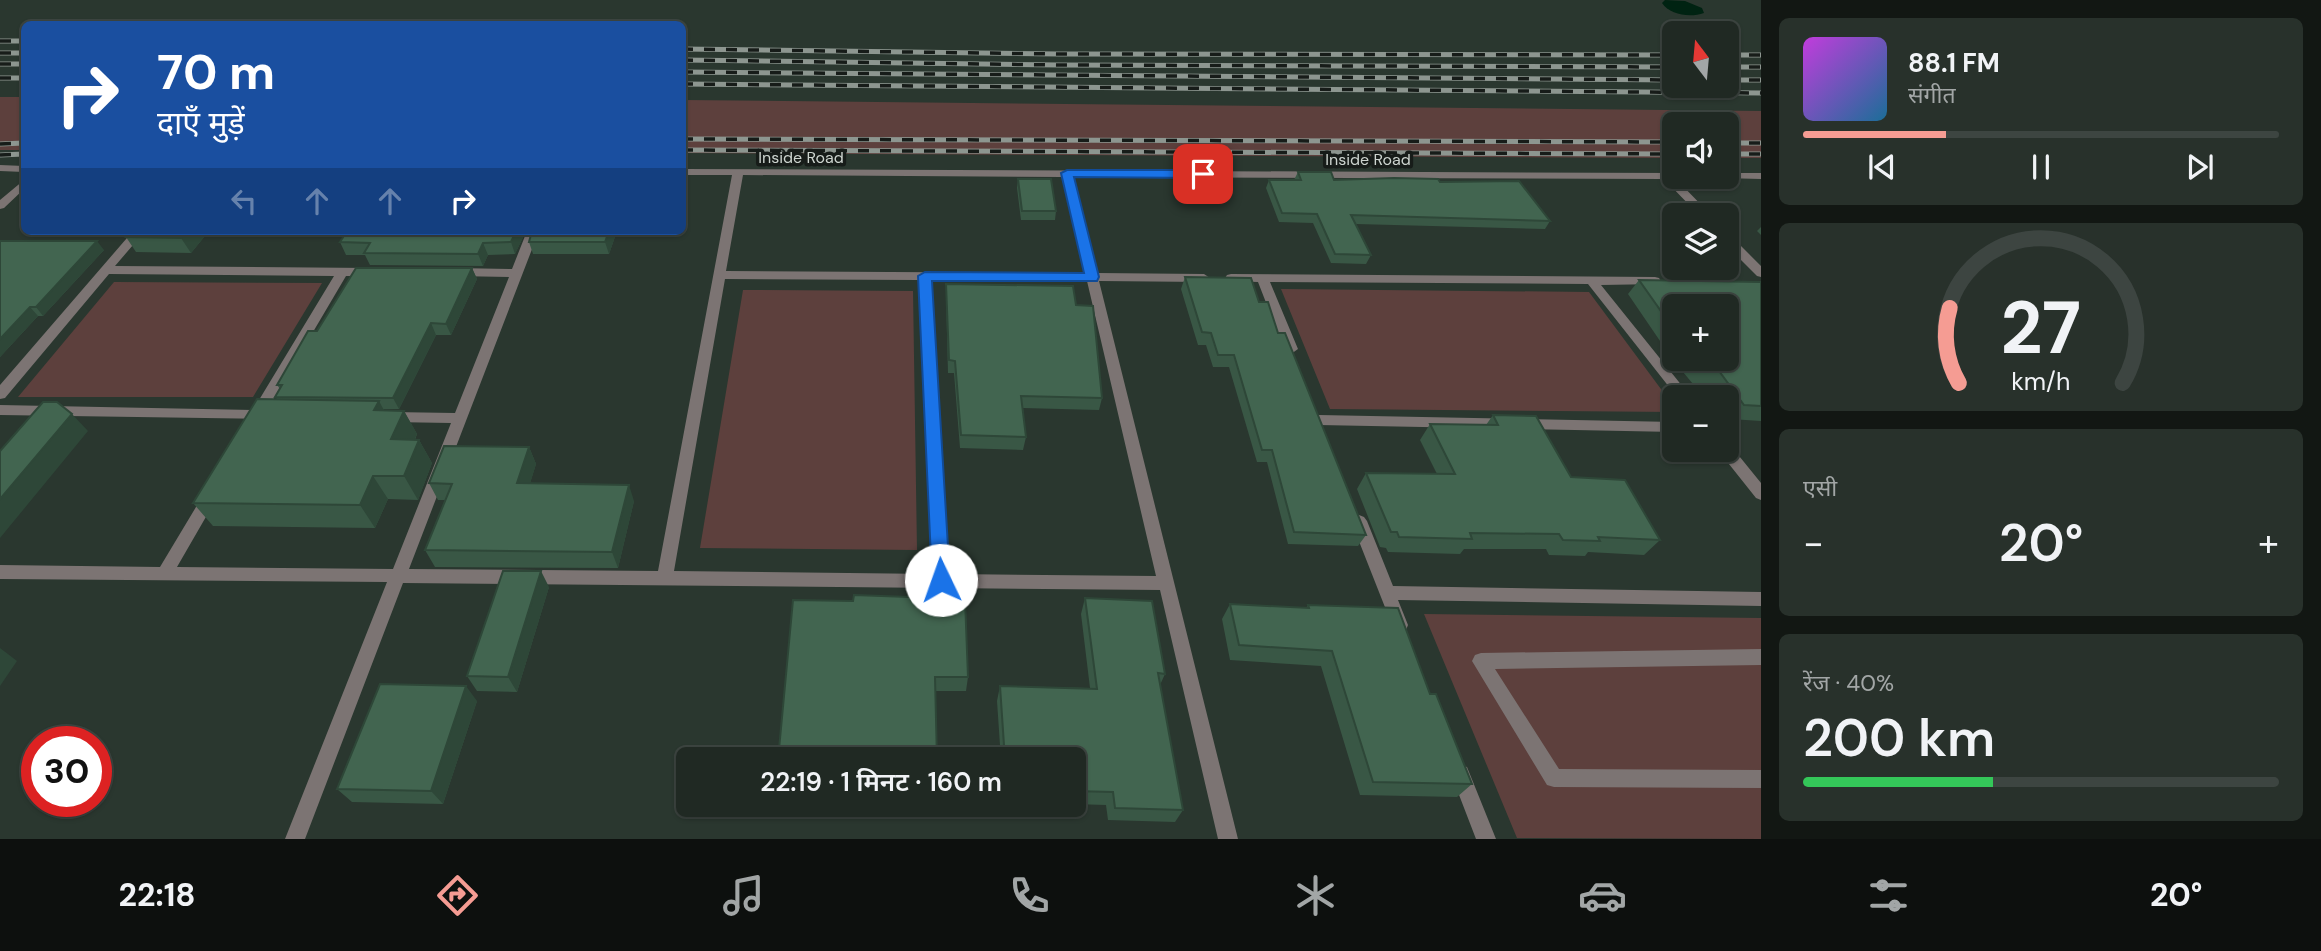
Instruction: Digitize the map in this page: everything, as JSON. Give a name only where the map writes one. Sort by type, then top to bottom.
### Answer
[{"type":"street","points":[[0,168],[21,169]]},
{"type":"street","name":"Inside Road","points":[[686,172],[1662,176]]},
{"type":"street","points":[[665,578],[738,172]]},
{"type":"street","points":[[1067,173],[1228,839]]},
{"type":"street","points":[[1739,176],[1761,176]]},
{"type":"street","points":[[0,206],[21,186]]},
{"type":"street","points":[[1682,189],[1695,203]]},
{"type":"street","points":[[0,394],[136,235]]},
{"type":"street","points":[[295,839],[531,235]]},
{"type":"street","points":[[1739,251],[1761,273]]},
{"type":"street","points":[[106,270],[382,272]]},
{"type":"street","points":[[254,420],[342,272]]},
{"type":"street","points":[[436,272],[516,272]]},
{"type":"street","points":[[719,275],[1670,282]]},
{"type":"street","points":[[925,276],[941,580]]},
{"type":"street","points":[[1263,279],[1298,369]]},
{"type":"street","points":[[1592,281],[1674,385]]},
{"type":"street","points":[[0,410],[254,420],[284,415]]},
{"type":"street","points":[[379,417],[460,418]]},
{"type":"street","points":[[1319,420],[1662,427]]},
{"type":"street","points":[[1736,462],[1761,494]]},
{"type":"street","points":[[164,574],[217,483]]},
{"type":"street","points":[[1353,507],[1408,645]]},
{"type":"street","points":[[0,572],[1166,583]]},
{"type":"street","points":[[1387,593],[1761,599]]},
{"type":"street","points":[[1761,657],[1481,661],[1554,778],[1761,779]]},
{"type":"street","points":[[1455,761],[1486,839]]},
{"type":"shaded area","points":[[1665,0],[1685,1],[1702,8],[1704,13],[1675,13],[1662,3]]},
{"type":"shaded area","points":[[0,97],[21,97],[21,150],[0,150]]},
{"type":"shaded area","points":[[686,100],[1761,111],[1761,158],[1739,158],[1739,112],[1662,112],[1662,158],[686,153]]},
{"type":"shaded area","points":[[114,282],[322,283],[253,397],[18,397]]},
{"type":"shaded area","points":[[1281,289],[1589,292],[1662,390],[1662,412],[1330,409]]},
{"type":"shaded area","points":[[743,290],[913,291],[917,550],[700,548]]},
{"type":"shaded area","points":[[1424,614],[1761,618],[1761,839],[1517,838]]},
{"type":"building","points":[[1298,172],[1331,172],[1334,180],[1394,178],[1438,179],[1440,182],[1519,181],[1550,221],[1351,215],[1371,255],[1335,254],[1317,214],[1282,213],[1269,180],[1301,180]]},
{"type":"building","points":[[1018,179],[1051,179],[1056,211],[1022,211]]},
{"type":"building","points":[[128,235],[183,235],[181,238],[126,237]]},
{"type":"building","points":[[344,235],[514,235],[511,242],[483,243],[478,254],[364,253],[370,243],[340,242]]},
{"type":"building","points":[[531,235],[608,235],[605,242],[529,242]]},
{"type":"building","points":[[0,241],[97,241],[36,307],[30,307],[0,339]]},
{"type":"building","points":[[356,268],[472,268],[446,324],[431,323],[393,398],[275,397],[282,385],[277,385],[308,331],[317,331]]},
{"type":"building","points":[[1185,277],[1251,278],[1259,302],[1268,302],[1278,333],[1285,333],[1366,535],[1294,532],[1272,450],[1262,450],[1234,355],[1218,355],[1211,333],[1202,332]]},
{"type":"building","points":[[1639,280],[1761,282],[1761,406],[1744,405],[1739,398],[1739,385],[1729,385],[1719,371],[1739,371],[1739,294],[1662,294],[1662,313]]},
{"type":"building","points":[[946,284],[1073,286],[1076,305],[1093,306],[1102,398],[1021,396],[1026,437],[961,435],[955,361],[949,360]]},
{"type":"building","points":[[257,399],[379,401],[374,410],[404,411],[391,439],[419,440],[404,476],[373,476],[360,505],[193,503]]},
{"type":"building","points":[[43,402],[57,402],[72,414],[0,499],[0,451]]},
{"type":"building","points":[[1493,415],[1536,416],[1571,477],[1625,480],[1660,540],[1598,537],[1600,541],[1563,540],[1559,534],[1470,533],[1472,539],[1399,537],[1397,532],[1391,532],[1366,473],[1455,474],[1430,424],[1498,425]]},
{"type":"building","points":[[444,446],[529,447],[517,483],[629,485],[612,552],[425,550],[452,484],[429,483]]},
{"type":"building","points":[[503,571],[541,571],[508,677],[467,676]]},
{"type":"building","points":[[854,595],[965,599],[968,677],[935,677],[937,747],[779,747],[793,600],[853,601]]},
{"type":"building","points":[[1085,598],[1152,601],[1165,674],[1158,673],[1183,810],[1115,808],[1113,792],[1086,791],[1086,747],[1004,747],[1000,686],[1097,689]]},
{"type":"building","points":[[1230,604],[1309,608],[1308,605],[1398,608],[1430,694],[1436,694],[1472,784],[1373,782],[1332,651],[1239,645]]},
{"type":"building","points":[[380,684],[466,686],[431,791],[337,789]]},
{"type":"railway","points":[[0,41],[21,41]]},
{"type":"railway","points":[[686,49],[1059,54],[1662,55]]},
{"type":"railway","points":[[0,53],[21,53]]},
{"type":"railway","points":[[1740,55],[1761,55]]},
{"type":"railway","points":[[686,60],[1060,65],[1662,67]]},
{"type":"railway","points":[[0,64],[21,64]]},
{"type":"railway","points":[[1740,67],[1761,67]]},
{"type":"railway","points":[[686,72],[1662,80]]},
{"type":"railway","points":[[0,78],[21,78]]},
{"type":"railway","points":[[1740,80],[1761,80]]},
{"type":"railway","points":[[686,84],[1761,93]]},
{"type":"railway","points":[[686,139],[1662,142]]},
{"type":"railway","points":[[0,144],[21,143]]},
{"type":"railway","points":[[1739,143],[1761,143]]},
{"type":"railway","points":[[686,150],[1662,154]]},
{"type":"railway","points":[[0,155],[21,154]]},
{"type":"railway","points":[[1739,154],[1761,154]]},
{"type":"route","points":[[941,580],[925,276],[1092,277],[1067,173],[1203,174]]}]
